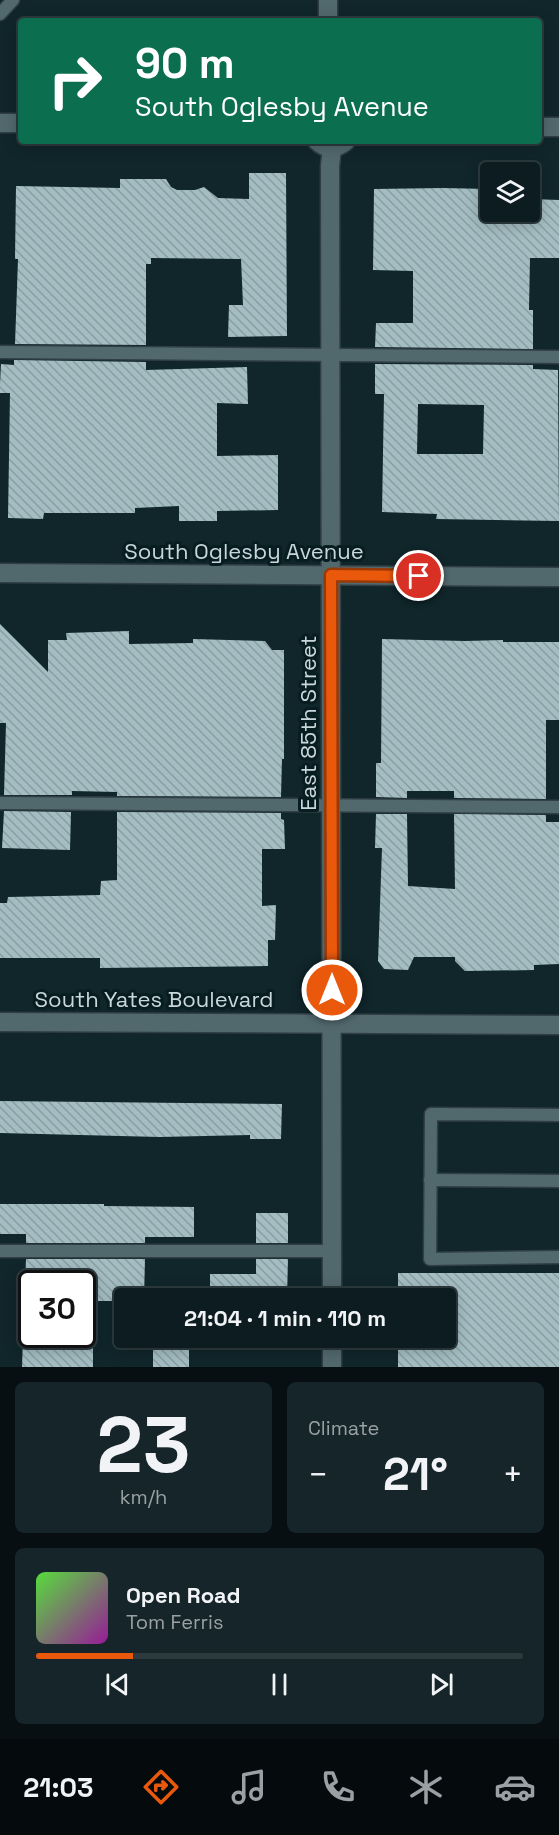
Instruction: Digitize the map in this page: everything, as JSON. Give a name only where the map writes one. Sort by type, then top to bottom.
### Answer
[{"type":"street","points":[[328,0],[328,18]]},
{"type":"street","points":[[0,123],[18,123]]},
{"type":"street","points":[[542,127],[559,127]]},
{"type":"street","name":"East 85th Street","points":[[332,144],[330,356],[332,1288]]},
{"type":"street","name":"South Oglesby Avenue","points":[[0,573],[559,577]]},
{"type":"street","name":"South Yates Boulevard","points":[[0,1022],[559,1025]]},
{"type":"street","points":[[332,1348],[332,1367]]},
{"type":"lane","points":[[0,14],[14,0]]},
{"type":"lane","points":[[0,352],[559,357]]},
{"type":"lane","points":[[0,803],[559,807]]},
{"type":"lane","points":[[559,1115],[431,1114],[430,1259],[559,1257]]},
{"type":"lane","points":[[430,1179],[559,1181]]},
{"type":"lane","points":[[0,1251],[332,1251]]},
{"type":"building","points":[[249,173],[286,173],[287,336],[228,337],[229,305],[243,305],[241,259],[151,258],[151,264],[146,264],[146,345],[15,344],[18,259],[15,259],[16,186],[120,188],[120,179],[166,179],[171,187],[177,190],[195,190],[204,187],[218,198],[249,199]]},
{"type":"building","points":[[374,189],[480,189],[480,222],[540,222],[540,199],[559,200],[559,258],[530,258],[529,310],[533,310],[533,349],[375,347],[376,323],[413,323],[413,271],[373,270]]},
{"type":"building","points":[[14,360],[146,362],[146,370],[247,367],[248,404],[217,403],[217,456],[278,455],[278,510],[217,511],[217,521],[179,521],[179,506],[135,508],[135,513],[44,513],[43,519],[8,518],[10,393],[0,393],[0,384],[1,364],[14,365]]},
{"type":"building","points":[[375,364],[533,365],[533,369],[558,370],[559,521],[436,519],[437,514],[382,512],[384,394],[375,394]],"holes":[[[418,404],[484,405],[483,454],[417,454]]]},
{"type":"building","points":[[0,624],[48,672],[48,640],[67,640],[66,633],[129,631],[129,644],[193,643],[193,639],[265,641],[272,650],[284,650],[284,759],[282,759],[281,797],[117,796],[117,792],[72,791],[72,795],[4,795],[6,723],[0,723]]},
{"type":"building","points":[[382,639],[559,642],[559,720],[546,720],[546,799],[454,798],[454,791],[407,791],[407,798],[376,797],[376,763],[381,763]]},
{"type":"building","points":[[4,811],[71,812],[70,850],[2,848]]},
{"type":"building","points":[[117,812],[281,813],[281,819],[284,820],[285,849],[262,849],[262,906],[276,905],[275,940],[268,940],[268,966],[100,968],[100,958],[0,958],[0,903],[7,903],[8,897],[100,895],[101,881],[117,880]]},
{"type":"building","points":[[376,814],[407,814],[408,886],[455,889],[454,814],[546,815],[546,822],[559,822],[559,964],[534,965],[534,970],[465,971],[455,961],[455,957],[414,957],[408,970],[384,969],[378,961],[382,848],[375,848]]},
{"type":"building","points":[[0,1101],[282,1104],[281,1139],[250,1139],[250,1135],[160,1137],[0,1133]]},
{"type":"building","points":[[0,1204],[194,1207],[194,1237],[145,1237],[145,1243],[26,1243],[26,1234],[0,1234]]},
{"type":"building","points":[[256,1213],[288,1213],[288,1243],[256,1243]]},
{"type":"building","points":[[26,1259],[145,1259],[144,1288],[114,1288],[114,1301],[96,1301],[96,1270],[26,1270]]},
{"type":"building","points":[[256,1259],[288,1259],[287,1288],[210,1288],[210,1274],[256,1274]]},
{"type":"building","points":[[398,1273],[559,1273],[559,1367],[398,1367],[398,1348],[456,1348],[456,1288],[398,1288]]},
{"type":"building","points":[[23,1348],[93,1348],[93,1367],[22,1367]]},
{"type":"building","points":[[153,1348],[189,1348],[189,1367],[153,1367]]},
{"type":"route","points":[[332,990],[331,575],[419,576]]}]
